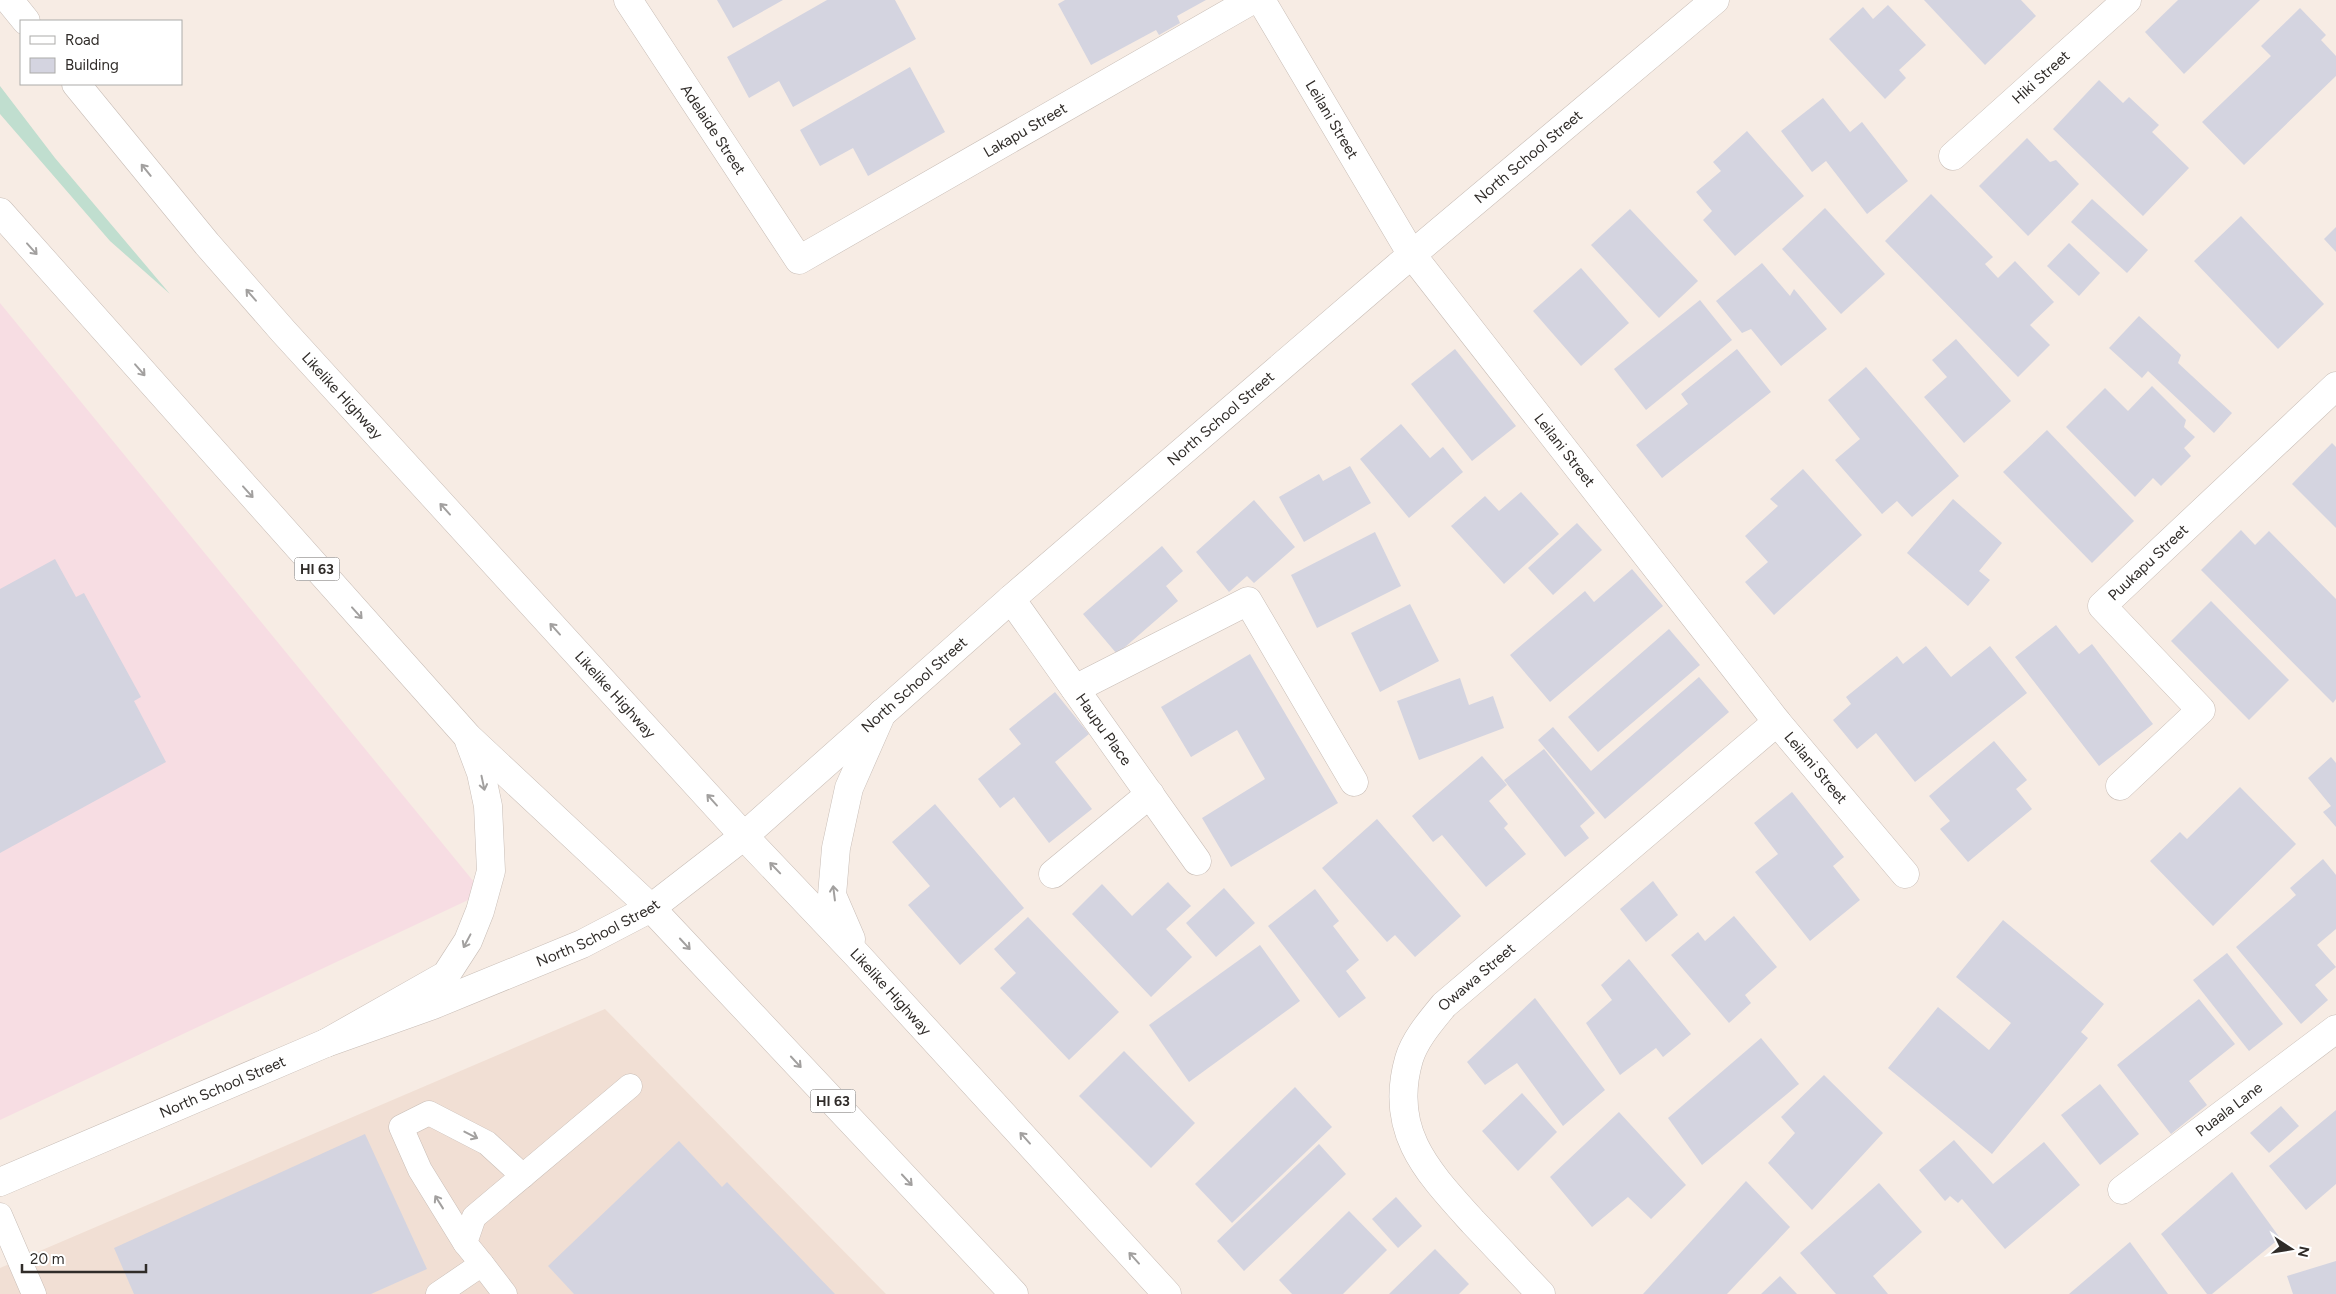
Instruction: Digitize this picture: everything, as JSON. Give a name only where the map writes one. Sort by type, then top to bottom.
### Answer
[{"type":"main road","points":[[9,0],[25,20]]},
{"type":"main road","name":"Adelaide Street","points":[[628,0],[799,260]]},
{"type":"main road","name":"Lakapu Street","points":[[799,260],[1252,0]]},
{"type":"main road","name":"Leilani Street","points":[[1261,0],[1412,255],[1777,722],[1905,874]]},
{"type":"main road","name":"North School Street","points":[[0,1182],[326,1043],[433,1005],[582,944],[651,908],[744,836],[1011,599],[1412,255],[1715,0]]},
{"type":"main road","name":"Hiki Street","points":[[1953,156],[2127,0]]},
{"type":"main road","name":"Likelike Highway","points":[[77,85],[207,244],[283,331],[744,836],[857,955],[1167,1294]]},
{"type":"main road","name":"HI 63","points":[[0,212],[468,737],[651,908],[1014,1294]]},
{"type":"main road","name":"Puukapu Street","points":[[2120,786],[2201,710],[2102,606],[2336,386]]},
{"type":"main road","name":"Haupu Place","points":[[1011,599],[1197,861]]},
{"type":"main road","points":[[1075,689],[1248,601],[1354,782]]},
{"type":"main road","points":[[857,955],[832,894],[836,848],[850,788],[882,714]]},
{"type":"main road","name":"Owawa Street","points":[[1540,1294],[1431,1175],[1411,1141],[1402,1102],[1409,1058],[1424,1031],[1444,1005],[1777,722]]},
{"type":"main road","points":[[326,1043],[446,975],[468,941],[480,911],[491,871],[488,806],[481,773],[468,737]]},
{"type":"main road","points":[[1053,874],[1150,794]]},
{"type":"main road","name":"Puaala Lane","points":[[2122,1190],[2336,1029]]},
{"type":"lane","points":[[465,1243],[474,1217],[630,1086]]},
{"type":"lane","points":[[505,1294],[465,1243],[420,1170],[401,1127],[429,1113],[487,1143],[523,1176]]},
{"type":"lane","points":[[0,1215],[34,1294]]},
{"type":"lane","points":[[438,1294],[482,1264]]},
{"type":"shaded area","points":[[0,303],[483,893],[0,1120]]},
{"type":"shaded area","points":[[605,1009],[886,1294],[0,1294],[0,1268]]},
{"type":"green space","points":[[0,86],[55,158],[170,294],[110,241],[0,114]]},
{"type":"building","points":[[717,0],[783,0],[733,28]]},
{"type":"building","points":[[827,0],[895,0],[916,39],[793,107],[779,81],[749,98],[727,57]]},
{"type":"building","points":[[1065,0],[1206,0],[1177,16],[1180,23],[1159,35],[1156,30],[1091,65],[1058,4]]},
{"type":"building","points":[[1924,0],[2021,0],[2036,16],[1985,65]]},
{"type":"building","points":[[2178,0],[2260,0],[2184,74],[2145,32]]},
{"type":"building","points":[[1888,5],[1926,45],[1899,70],[1906,78],[1885,99],[1829,39],[1863,7],[1873,19]]},
{"type":"building","points":[[2300,8],[2326,35],[2321,40],[2336,56],[2336,76],[2244,165],[2202,122],[2271,56],[2261,46]]},
{"type":"building","points":[[910,67],[945,132],[868,176],[853,148],[820,166],[800,130]]},
{"type":"building","points":[[2099,80],[2123,103],[2129,97],[2159,125],[2152,132],[2189,168],[2143,216],[2053,129]]},
{"type":"building","points":[[1823,98],[1850,132],[1862,122],[1908,181],[1867,214],[1826,161],[1812,172],[1781,131]]},
{"type":"building","points":[[1747,131],[1804,196],[1735,256],[1703,220],[1712,211],[1696,192],[1721,171],[1713,162]]},
{"type":"building","points":[[2027,138],[2050,162],[2056,160],[2079,184],[2028,236],[1979,186]]},
{"type":"building","points":[[1931,194],[1993,257],[1985,264],[1998,278],[2015,261],[2054,302],[2030,325],[2050,345],[2018,377],[1885,241]]},
{"type":"building","points":[[2092,199],[2148,250],[2127,273],[2071,222]]},
{"type":"building","points":[[1825,208],[1885,274],[1841,314],[1782,249]]},
{"type":"building","points":[[1630,209],[1698,281],[1659,318],[1591,245]]},
{"type":"building","points":[[2241,216],[2324,304],[2278,349],[2194,261]]},
{"type":"building","points":[[2336,227],[2336,252],[2324,239]]},
{"type":"building","points":[[2069,243],[2100,273],[2079,296],[2047,266]]},
{"type":"building","points":[[1762,263],[1790,296],[1794,289],[1827,329],[1781,366],[1751,329],[1742,333],[1716,301]]},
{"type":"building","points":[[1581,268],[1629,323],[1581,366],[1533,311]]},
{"type":"building","points":[[1700,300],[1732,340],[1646,410],[1614,369]]},
{"type":"building","points":[[2139,316],[2181,355],[2178,363],[2232,413],[2214,433],[2148,371],[2142,378],[2109,348]]},
{"type":"building","points":[[1956,339],[2011,401],[1964,443],[1924,397],[1947,377],[1932,360]]},
{"type":"building","points":[[1455,349],[1516,426],[1472,461],[1411,384]]},
{"type":"building","points":[[1737,349],[1771,392],[1662,478],[1636,445],[1688,404],[1681,394]]},
{"type":"building","points":[[1866,367],[1959,476],[1912,517],[1897,501],[1882,514],[1835,460],[1860,439],[1828,400]]},
{"type":"building","points":[[2152,386],[2186,420],[2184,427],[2195,437],[2184,448],[2191,456],[2161,486],[2153,478],[2135,497],[2066,427],[2105,388],[2128,411]]},
{"type":"building","points":[[1401,424],[1430,458],[1443,447],[1463,472],[1409,518],[1360,459]]},
{"type":"building","points":[[2047,430],[2134,521],[2092,563],[2003,472]]},
{"type":"building","points":[[2332,443],[2336,447],[2336,528],[2292,484]]},
{"type":"building","points":[[1350,466],[1371,503],[1304,542],[1279,497],[1319,474],[1323,481]]},
{"type":"building","points":[[1803,469],[1862,535],[1774,615],[1745,582],[1768,562],[1745,536],[1778,506],[1770,499]]},
{"type":"building","points":[[1521,492],[1559,534],[1504,584],[1451,526],[1485,496],[1499,511]]},
{"type":"building","points":[[1953,499],[2002,543],[1979,571],[1990,580],[1968,606],[1907,553]]},
{"type":"building","points":[[1254,500],[1295,547],[1254,583],[1247,576],[1229,592],[1196,552]]},
{"type":"building","points":[[1577,523],[1602,550],[1553,595],[1528,568]]},
{"type":"building","points":[[2241,530],[2255,545],[2269,531],[2336,599],[2336,699],[2333,703],[2201,570]]},
{"type":"building","points":[[1375,532],[1401,586],[1317,628],[1291,575]]},
{"type":"building","points":[[1162,546],[1183,571],[1166,586],[1178,601],[1117,654],[1083,614]]},
{"type":"building","points":[[55,559],[76,597],[84,593],[141,697],[134,701],[166,762],[0,853],[0,589]]},
{"type":"building","points":[[1632,569],[1663,606],[1550,702],[1510,655],[1585,591],[1594,602]]},
{"type":"building","points":[[2211,601],[2289,680],[2249,720],[2171,641]]},
{"type":"building","points":[[1410,604],[1439,661],[1380,692],[1351,633]]},
{"type":"building","points":[[2056,625],[2079,654],[2092,644],[2153,724],[2099,766],[2015,657]]},
{"type":"building","points":[[1669,629],[1700,665],[1598,752],[1568,717]]},
{"type":"building","points":[[1926,646],[1951,677],[1990,646],[2027,693],[1915,782],[1876,733],[1857,749],[1833,720],[1851,704],[1846,697],[1897,656],[1903,664]]},
{"type":"building","points":[[1250,654],[1338,803],[1231,867],[1202,818],[1265,779],[1237,730],[1191,757],[1161,707]]},
{"type":"building","points":[[1699,677],[1729,712],[1605,819],[1538,740],[1553,727],[1591,771]]},
{"type":"building","points":[[1460,678],[1469,705],[1493,696],[1504,728],[1419,760],[1397,701]]},
{"type":"building","points":[[1055,692],[1089,734],[1055,762],[1092,809],[1049,843],[1014,797],[1000,808],[978,779],[1021,744],[1009,729]]},
{"type":"building","points":[[1994,741],[2027,780],[2016,789],[2032,809],[1968,862],[1940,829],[1950,821],[1929,796]]},
{"type":"building","points":[[1544,749],[1595,813],[1580,826],[1589,838],[1565,857],[1504,780]]},
{"type":"building","points":[[1482,756],[1507,785],[1489,801],[1508,824],[1504,828],[1526,854],[1486,887],[1442,835],[1433,842],[1412,816]]},
{"type":"building","points":[[2331,757],[2336,763],[2336,827],[2323,812],[2331,806],[2308,778]]},
{"type":"building","points":[[2240,787],[2296,844],[2213,926],[2150,861],[2180,832],[2187,839]]},
{"type":"building","points":[[1792,792],[1844,857],[1833,866],[1860,900],[1810,941],[1755,872],[1778,854],[1754,823]]},
{"type":"building","points":[[935,804],[1024,908],[960,965],[908,905],[930,886],[892,842]]},
{"type":"building","points":[[1377,819],[1461,916],[1415,957],[1395,935],[1387,942],[1322,868]]},
{"type":"building","points":[[2323,859],[2336,875],[2336,929],[2317,945],[2336,967],[2315,985],[2328,1000],[2301,1024],[2236,947],[2296,895],[2290,888]]},
{"type":"building","points":[[1653,881],[1678,915],[1646,942],[1620,909]]},
{"type":"building","points":[[1168,882],[1191,906],[1166,929],[1192,957],[1151,997],[1072,914],[1102,884],[1132,916]]},
{"type":"building","points":[[1224,888],[1255,923],[1216,957],[1186,923]]},
{"type":"building","points":[[1315,889],[1339,921],[1333,926],[1359,960],[1346,971],[1366,998],[1339,1018],[1268,926]]},
{"type":"building","points":[[1734,916],[1777,967],[1745,995],[1751,1003],[1729,1023],[1671,955],[1698,932],[1705,941]]},
{"type":"building","points":[[1028,917],[1119,1012],[1069,1060],[1000,988],[1016,973],[994,949]]},
{"type":"building","points":[[2003,920],[2104,1004],[2081,1032],[2088,1038],[1992,1154],[1888,1068],[1938,1007],[1989,1050],[2011,1023],[1956,977]]},
{"type":"building","points":[[1260,945],[1300,1001],[1189,1082],[1149,1025]]},
{"type":"building","points":[[2227,953],[2283,1024],[2249,1051],[2193,980]]},
{"type":"building","points":[[1629,959],[1691,1034],[1663,1057],[1656,1048],[1620,1075],[1586,1023],[1612,1000],[1601,985]]},
{"type":"building","points":[[1535,998],[1605,1090],[1563,1126],[1517,1063],[1485,1085],[1467,1062]]},
{"type":"building","points":[[2199,999],[2235,1044],[2189,1081],[2207,1105],[2171,1134],[2117,1065]]},
{"type":"building","points":[[1761,1038],[1799,1084],[1702,1165],[1668,1118]]},
{"type":"building","points":[[1124,1051],[1195,1123],[1151,1168],[1079,1096]]},
{"type":"building","points":[[1824,1075],[1883,1133],[1812,1210],[1768,1163],[1795,1133],[1781,1117]]},
{"type":"building","points":[[2100,1084],[2139,1134],[2100,1165],[2061,1115]]},
{"type":"building","points":[[1295,1087],[1332,1127],[1232,1223],[1195,1184]]},
{"type":"building","points":[[1522,1093],[1557,1132],[1518,1171],[1482,1131]]},
{"type":"building","points":[[2281,1106],[2299,1126],[2269,1153],[2250,1133]]},
{"type":"building","points":[[2336,1110],[2336,1184],[2306,1210],[2269,1166]]},
{"type":"building","points":[[1619,1112],[1686,1185],[1651,1219],[1628,1197],[1592,1227],[1550,1177]]},
{"type":"building","points":[[365,1134],[427,1269],[371,1294],[134,1294],[114,1248]]},
{"type":"building","points":[[1954,1140],[1993,1184],[2044,1142],[2080,1185],[2005,1249],[1962,1199],[1958,1203],[1950,1196],[1945,1201],[1919,1170]]},
{"type":"building","points":[[679,1141],[722,1187],[727,1182],[835,1294],[574,1294],[548,1266]]},
{"type":"building","points":[[1319,1144],[1346,1174],[1244,1271],[1217,1241]]},
{"type":"building","points":[[2232,1172],[2280,1238],[2212,1294],[2207,1294],[2161,1234]]},
{"type":"building","points":[[1746,1181],[1790,1227],[1727,1294],[1643,1294]]},
{"type":"building","points":[[1879,1183],[1922,1232],[1873,1276],[1888,1294],[1836,1294],[1800,1253]]},
{"type":"building","points":[[1396,1197],[1422,1226],[1398,1248],[1372,1219]]},
{"type":"building","points":[[1349,1211],[1387,1250],[1343,1294],[1292,1294],[1279,1280]]},
{"type":"building","points":[[2130,1242],[2168,1294],[2069,1294]]},
{"type":"building","points":[[1435,1249],[1469,1284],[1459,1294],[1389,1294]]},
{"type":"building","points":[[2336,1261],[2336,1294],[2293,1294],[2287,1276]]},
{"type":"building","points":[[1780,1276],[1797,1294],[1761,1294]]}]
